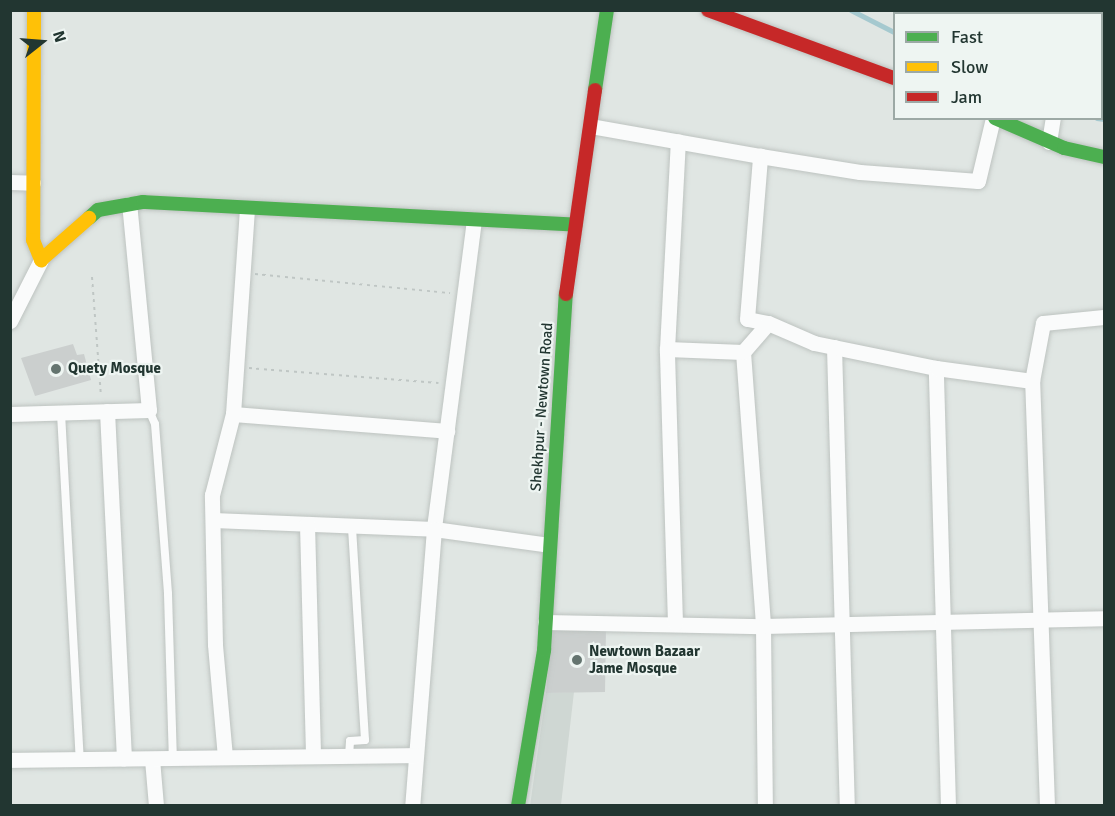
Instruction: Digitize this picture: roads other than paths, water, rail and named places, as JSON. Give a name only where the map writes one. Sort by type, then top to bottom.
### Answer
[{"type":"street","points":[[34,10],[33,240],[41,260]]},
{"type":"street","name":"Shekhpur - Newtown Road","points":[[518,806],[545,622],[567,280],[607,10]]},
{"type":"street","points":[[708,10],[893,78]]},
{"type":"street","points":[[590,126],[860,172],[978,181],[993,120]]},
{"type":"street","points":[[999,120],[1049,142],[1104,158]]},
{"type":"street","points":[[1049,142],[1053,120]]},
{"type":"street","points":[[675,623],[668,349],[678,141]]},
{"type":"street","points":[[760,156],[747,320],[768,323],[834,347],[936,368],[1032,381]]},
{"type":"street","points":[[10,182],[33,183]]},
{"type":"street","points":[[10,321],[41,260],[98,210],[129,204],[575,225]]},
{"type":"street","points":[[10,414],[149,410],[129,204]]},
{"type":"street","points":[[225,757],[215,644],[212,495],[233,414],[247,208]]},
{"type":"street","points":[[412,806],[434,529],[474,220]]},
{"type":"street","points":[[1047,806],[1032,381],[1043,323],[1104,317]]},
{"type":"street","points":[[765,806],[763,626],[744,352],[768,323]]},
{"type":"street","points":[[834,347],[847,806]]},
{"type":"street","points":[[668,349],[744,352]]},
{"type":"street","points":[[936,368],[948,806]]},
{"type":"street","points":[[104,412],[124,759]]},
{"type":"street","points":[[233,414],[447,431]]},
{"type":"street","points":[[213,520],[434,529],[549,545]]},
{"type":"street","points":[[307,524],[313,756]]},
{"type":"street","points":[[545,622],[763,626],[1104,618]]},
{"type":"street","points":[[10,760],[416,755]]},
{"type":"street","points":[[152,759],[156,806]]},
{"type":"lane","points":[[149,410],[155,424],[168,594],[174,758]]},
{"type":"lane","points":[[61,413],[80,759]]},
{"type":"lane","points":[[349,756],[350,741],[365,740],[352,526]]},
{"type":"waterway","points":[[851,10],[893,31]]},
{"type":"place","name":"Quety Mosque","points":[[56,369]]},
{"type":"place","name":"Newtown Bazaar Jame Mosque","points":[[577,660]]}]
